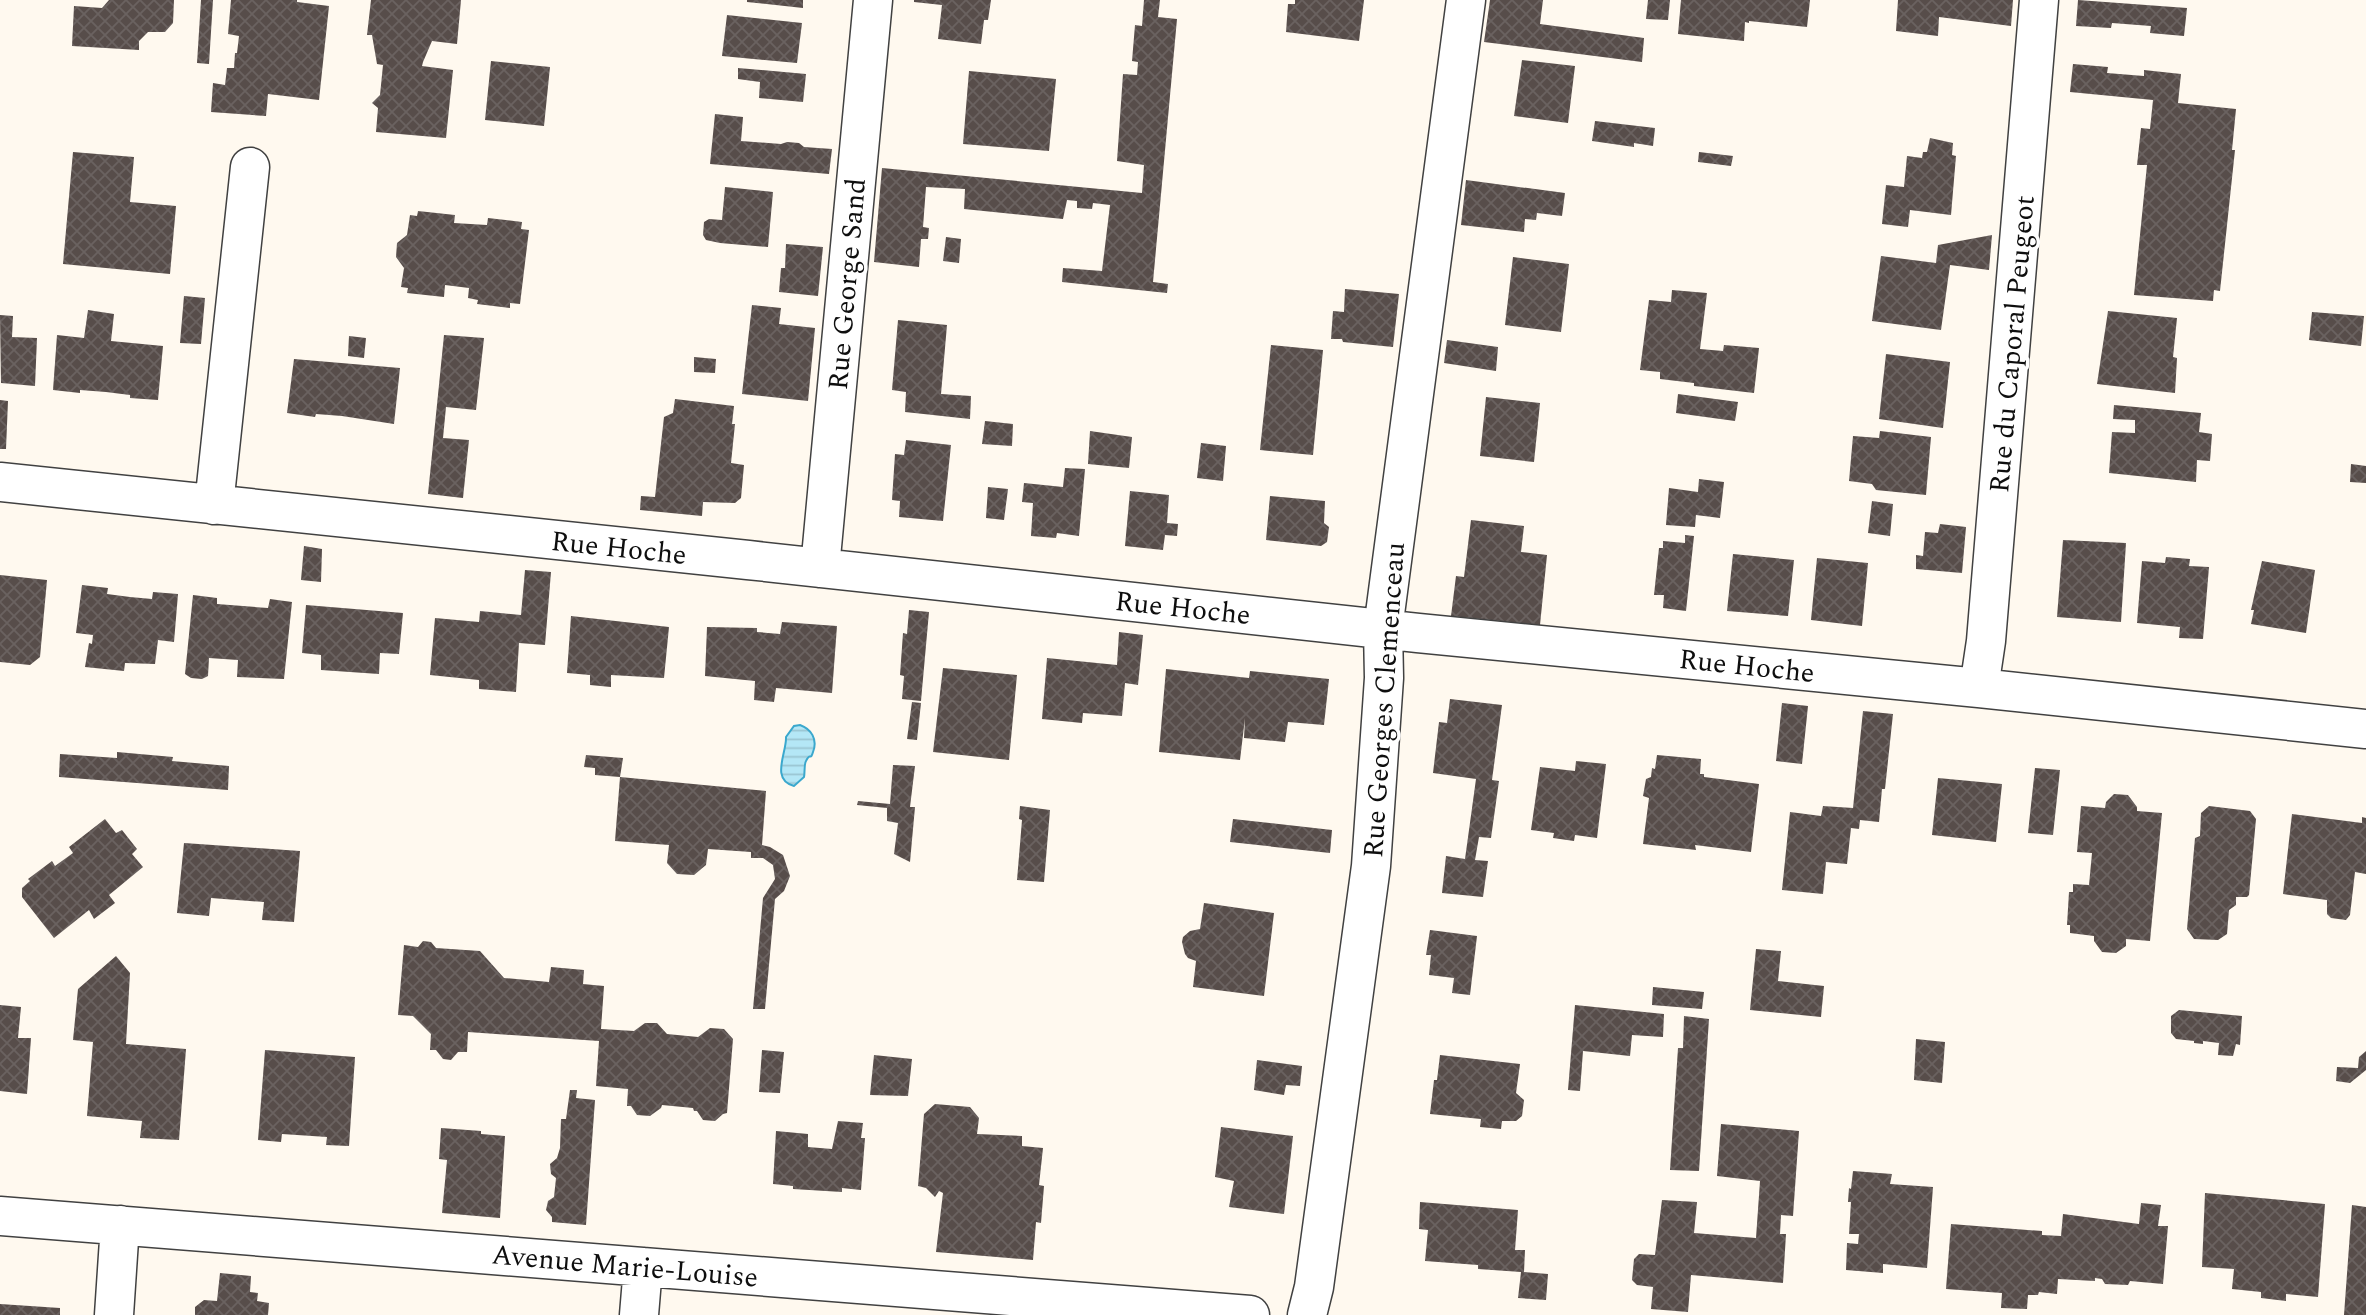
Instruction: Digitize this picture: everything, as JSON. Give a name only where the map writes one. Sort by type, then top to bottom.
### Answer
[{"type":"street","name":"Rue George Sand","points":[[820,568],[873,0]]},
{"type":"street","name":"Rue Georges Clemenceau","points":[[1307,1315],[1314,1287],[1371,866],[1384,678],[1383,629],[1466,0]]},
{"type":"street","name":"Rue du Caporal Peugeot","points":[[1979,688],[1986,641],[2039,0]]},
{"type":"street","points":[[214,505],[250,167]]},
{"type":"street","name":"Rue Hoche","points":[[0,482],[1383,629],[2366,729]]},
{"type":"street","name":"Avenue Marie-Louise","points":[[0,1216],[1250,1315]]},
{"type":"street","points":[[114,1315],[120,1225]]},
{"type":"street","points":[[639,1315],[643,1267]]},
{"type":"water","points":[[800,725],[812,735],[815,743],[811,756],[805,762],[804,777],[794,786],[783,778],[781,765],[786,737],[794,726]]},
{"type":"building","points":[[109,0],[174,0],[173,23],[165,32],[148,32],[139,41],[139,50],[72,46],[74,6],[102,8]]},
{"type":"building","points":[[201,0],[213,0],[209,64],[197,63]]},
{"type":"building","points":[[231,0],[297,0],[329,6],[319,100],[268,94],[266,116],[211,112],[213,83],[225,85],[227,68],[234,68],[237,53],[239,36],[228,34]]},
{"type":"building","points":[[371,0],[461,0],[457,44],[432,41],[422,66],[453,70],[446,138],[376,132],[378,108],[372,103],[380,95],[383,65],[377,64],[372,35],[367,35]]},
{"type":"building","points":[[803,0],[803,8],[747,2]]},
{"type":"building","points":[[914,0],[991,0],[988,20],[984,20],[981,44],[938,39],[942,5]]},
{"type":"building","points":[[1144,0],[1160,0],[1158,17],[1177,19],[1153,282],[1168,284],[1167,293],[1062,282],[1063,268],[1102,271],[1110,205],[1093,203],[1092,209],[1077,208],[1077,201],[1067,200],[1063,219],[964,209],[965,189],[926,187],[923,227],[929,228],[928,239],[921,239],[919,267],[874,262],[882,168],[1142,193],[1144,165],[1117,161],[1123,74],[1137,75],[1138,62],[1132,61],[1135,25],[1142,26]]},
{"type":"building","points":[[1295,0],[1364,0],[1359,41],[1286,32],[1288,4],[1295,4]]},
{"type":"building","points":[[1490,0],[1543,0],[1540,24],[1644,38],[1642,62],[1484,42]]},
{"type":"building","points":[[1648,0],[1670,0],[1668,20],[1646,19]]},
{"type":"building","points":[[1681,0],[1810,0],[1807,27],[1749,21],[1745,22],[1744,41],[1678,34]]},
{"type":"building","points":[[1898,0],[2013,0],[2011,26],[1939,17],[1938,36],[1896,31]]},
{"type":"building","points":[[2078,0],[2187,8],[2184,36],[2150,33],[2151,26],[2112,23],[2111,28],[2076,26]]},
{"type":"building","points":[[727,15],[802,23],[797,63],[722,56]]},
{"type":"building","points":[[1522,60],[1575,66],[1568,123],[1514,116]]},
{"type":"building","points":[[491,61],[550,67],[544,126],[485,120]]},
{"type":"building","points":[[2073,64],[2108,67],[2107,73],[2144,76],[2144,70],[2181,74],[2178,103],[2236,109],[2232,150],[2235,150],[2220,291],[2214,290],[2213,301],[2134,295],[2147,165],[2137,165],[2141,128],[2150,129],[2153,100],[2070,92]]},
{"type":"building","points":[[738,68],[806,74],[803,102],[759,98],[760,82],[738,79]]},
{"type":"building","points":[[969,71],[1056,79],[1049,151],[963,144]]},
{"type":"building","points":[[715,114],[743,117],[741,141],[799,143],[804,147],[832,149],[829,174],[710,164]]},
{"type":"building","points":[[1595,121],[1655,128],[1653,146],[1634,143],[1634,147],[1592,141]]},
{"type":"building","points":[[1930,138],[1953,143],[1952,155],[1956,156],[1951,215],[1910,210],[1908,227],[1882,224],[1886,185],[1904,187],[1907,156],[1922,158],[1923,152],[1927,152]]},
{"type":"building","points":[[73,152],[134,157],[130,202],[176,206],[170,274],[63,264]]},
{"type":"building","points":[[1699,152],[1733,156],[1731,166],[1698,162]]},
{"type":"building","points":[[1466,180],[1565,193],[1562,216],[1537,213],[1536,220],[1525,219],[1524,232],[1461,225]]},
{"type":"building","points":[[725,187],[773,192],[768,247],[706,240],[703,235],[704,222],[709,219],[722,220]]},
{"type":"building","points":[[418,211],[455,215],[454,223],[487,225],[488,218],[522,222],[521,229],[529,230],[520,304],[510,303],[510,308],[477,304],[478,300],[468,298],[469,288],[445,285],[444,297],[407,293],[408,288],[401,287],[404,268],[396,257],[397,243],[407,235],[410,215],[417,216]]},
{"type":"building","points":[[1992,235],[1989,270],[1950,265],[1941,330],[1872,321],[1881,256],[1936,263],[1938,245]]},
{"type":"building","points":[[946,237],[961,239],[959,263],[943,261]]},
{"type":"building","points":[[786,244],[823,247],[818,296],[779,292],[781,268],[785,268]]},
{"type":"building","points":[[1513,257],[1569,264],[1561,332],[1505,325]]},
{"type":"building","points":[[1345,289],[1399,294],[1393,347],[1331,339],[1333,311],[1344,312]]},
{"type":"building","points":[[1672,290],[1707,293],[1700,349],[1723,351],[1724,345],[1759,348],[1754,393],[1694,386],[1694,383],[1660,379],[1660,372],[1640,370],[1649,300],[1671,302]]},
{"type":"building","points":[[184,296],[205,298],[201,344],[180,343]]},
{"type":"building","points":[[752,305],[781,308],[779,324],[815,328],[808,401],[742,394]]},
{"type":"building","points":[[88,310],[114,314],[111,341],[163,346],[158,400],[130,398],[130,395],[106,392],[53,390],[57,335],[84,338]]},
{"type":"building","points":[[2108,311],[2177,318],[2173,357],[2177,358],[2175,393],[2097,384]]},
{"type":"building","points":[[2312,312],[2364,316],[2361,346],[2309,340]]},
{"type":"building","points":[[0,315],[13,316],[12,337],[37,338],[35,386],[1,383]]},
{"type":"building","points":[[898,320],[947,325],[941,394],[971,396],[970,419],[905,412],[906,392],[892,390]]},
{"type":"building","points":[[444,335],[484,338],[476,410],[446,407],[443,438],[469,440],[463,498],[428,494]]},
{"type":"building","points":[[349,336],[366,338],[364,358],[348,356]]},
{"type":"building","points":[[1447,340],[1498,347],[1496,371],[1444,363]]},
{"type":"building","points":[[1271,345],[1323,350],[1313,455],[1260,450]]},
{"type":"building","points":[[1886,354],[1950,362],[1943,428],[1879,419]]},
{"type":"building","points":[[694,357],[716,359],[715,373],[694,372]]},
{"type":"building","points":[[294,359],[400,368],[394,424],[342,416],[316,414],[315,417],[287,413]]},
{"type":"building","points":[[1678,394],[1738,402],[1735,421],[1676,413]]},
{"type":"building","points":[[1486,397],[1540,403],[1534,462],[1480,456]]},
{"type":"building","points":[[675,399],[734,406],[731,463],[744,465],[741,498],[735,503],[703,502],[702,516],[640,510],[641,496],[655,497],[664,417],[673,413]]},
{"type":"building","points":[[0,400],[8,401],[6,449],[0,449]]},
{"type":"building","points":[[2114,405],[2201,413],[2199,432],[2212,434],[2210,461],[2197,460],[2196,482],[2109,473],[2112,432],[2135,433],[2135,420],[2113,419]]},
{"type":"building","points":[[985,421],[1013,424],[1012,446],[982,444]]},
{"type":"building","points":[[1090,431],[1132,437],[1129,468],[1088,464]]},
{"type":"building","points":[[1880,431],[1931,437],[1926,495],[1876,490],[1872,484],[1849,481],[1853,436],[1879,438]]},
{"type":"building","points":[[906,440],[951,445],[943,521],[899,517],[900,501],[892,500],[895,454],[904,455]]},
{"type":"building","points":[[1201,443],[1226,446],[1223,481],[1197,478]]},
{"type":"building","points":[[2351,464],[2366,466],[2366,483],[2350,482]]},
{"type":"building","points":[[1065,468],[1085,469],[1079,536],[1057,533],[1056,538],[1031,536],[1033,503],[1022,502],[1024,483],[1063,487]]},
{"type":"building","points":[[1699,479],[1724,482],[1720,518],[1696,515],[1695,527],[1666,525],[1669,488],[1698,492]]},
{"type":"building","points":[[988,487],[1008,489],[1004,520],[986,518]]},
{"type":"building","points":[[1130,491],[1169,495],[1167,523],[1178,524],[1177,536],[1165,535],[1163,550],[1125,546]]},
{"type":"building","points":[[1270,496],[1325,501],[1324,523],[1329,527],[1327,542],[1321,546],[1266,540]]},
{"type":"building","points":[[1872,501],[1893,504],[1890,536],[1868,533]]},
{"type":"building","points":[[1471,520],[1524,526],[1521,552],[1547,555],[1540,625],[1451,616],[1456,576],[1464,577]]},
{"type":"building","points":[[1940,524],[1966,527],[1962,573],[1916,569],[1916,555],[1923,556],[1925,532],[1938,533]]},
{"type":"building","points":[[1685,535],[1694,536],[1686,611],[1663,608],[1664,595],[1654,595],[1659,548],[1663,548],[1663,541],[1685,543]]},
{"type":"building","points":[[2063,540],[2126,543],[2121,622],[2057,617]]},
{"type":"building","points":[[304,546],[322,549],[321,582],[301,580]]},
{"type":"building","points":[[1733,554],[1794,560],[1788,616],[1727,611]]},
{"type":"building","points":[[2166,557],[2190,559],[2189,566],[2209,567],[2203,639],[2179,638],[2180,627],[2137,623],[2142,561],[2165,563]]},
{"type":"building","points":[[1817,558],[1868,563],[1862,626],[1811,620]]},
{"type":"building","points":[[2262,561],[2315,570],[2306,633],[2251,624],[2254,610],[2251,610]]},
{"type":"building","points":[[525,570],[551,572],[545,645],[519,643],[516,692],[479,689],[479,680],[430,675],[435,618],[479,622],[480,611],[521,615]]},
{"type":"building","points":[[0,575],[47,580],[40,657],[30,665],[0,662]]},
{"type":"building","points":[[82,585],[108,588],[107,594],[130,597],[152,599],[153,592],[178,594],[174,642],[158,640],[155,664],[125,663],[124,671],[85,667],[93,635],[76,633]]},
{"type":"building","points":[[193,595],[217,598],[217,604],[268,608],[270,599],[292,602],[284,679],[237,677],[238,660],[209,658],[208,676],[202,679],[191,678],[185,674]]},
{"type":"building","points":[[306,605],[403,613],[399,654],[380,653],[379,674],[321,670],[321,655],[302,653]]},
{"type":"building","points":[[909,610],[929,612],[921,701],[902,699],[904,676],[900,675],[903,633],[907,634]]},
{"type":"building","points":[[571,616],[669,627],[664,678],[611,675],[611,687],[590,685],[590,675],[567,673]]},
{"type":"building","points":[[782,622],[837,626],[832,693],[776,688],[774,702],[754,700],[755,681],[705,676],[707,627],[757,628],[757,632],[780,634]]},
{"type":"building","points":[[1119,632],[1143,635],[1138,685],[1125,683],[1122,716],[1083,713],[1082,723],[1042,719],[1047,658],[1117,665]]},
{"type":"building","points":[[943,668],[1017,675],[1009,760],[933,752]]},
{"type":"building","points":[[1166,669],[1249,678],[1250,671],[1329,679],[1324,725],[1288,722],[1285,742],[1244,738],[1245,718],[1240,760],[1159,752]]},
{"type":"building","points":[[1450,699],[1502,705],[1492,780],[1499,781],[1491,838],[1479,837],[1475,860],[1488,861],[1483,897],[1442,893],[1446,856],[1465,859],[1476,779],[1433,773],[1439,722],[1447,723]]},
{"type":"building","points":[[912,702],[921,703],[917,740],[907,739]]},
{"type":"building","points":[[1782,703],[1808,706],[1802,764],[1776,761]]},
{"type":"building","points":[[1863,711],[1893,714],[1879,822],[1860,820],[1859,829],[1851,828],[1847,864],[1826,862],[1823,894],[1782,890],[1790,812],[1821,816],[1823,806],[1853,808]]},
{"type":"building","points":[[117,752],[173,757],[172,761],[229,766],[228,790],[59,777],[60,754],[117,758]]},
{"type":"building","points":[[586,755],[623,758],[620,777],[595,775],[595,768],[584,767]]},
{"type":"building","points":[[1657,755],[1701,759],[1700,774],[1704,774],[1704,777],[1759,784],[1751,852],[1695,845],[1696,850],[1643,844],[1649,798],[1643,796],[1646,779],[1651,777],[1652,768],[1655,769]]},
{"type":"building","points":[[1576,761],[1606,764],[1597,838],[1575,835],[1574,841],[1553,838],[1554,833],[1531,830],[1540,767],[1575,771]]},
{"type":"building","points":[[893,765],[915,766],[910,807],[915,807],[910,862],[894,854],[898,823],[887,821],[887,808],[857,805],[858,801],[890,804]]},
{"type":"building","points":[[2035,768],[2060,770],[2053,835],[2028,833]]},
{"type":"building","points":[[620,777],[766,791],[762,845],[783,855],[790,876],[784,891],[775,899],[765,1009],[753,1009],[763,898],[775,879],[773,865],[763,858],[751,858],[751,852],[708,849],[706,865],[694,875],[677,874],[667,863],[669,845],[615,841]]},
{"type":"building","points":[[1938,778],[2002,784],[1996,842],[1932,835]]},
{"type":"building","points":[[2114,794],[2128,795],[2137,811],[2162,813],[2150,941],[2126,939],[2126,946],[2116,953],[2102,952],[2094,941],[2094,936],[2070,933],[2070,925],[2067,925],[2069,892],[2073,892],[2073,884],[2089,885],[2092,853],[2077,852],[2081,806],[2105,808],[2106,802]]},
{"type":"building","points":[[1020,806],[1050,810],[1044,882],[1017,880],[1022,820],[1019,819]]},
{"type":"building","points":[[2209,806],[2250,811],[2256,819],[2249,895],[2236,897],[2236,905],[2229,910],[2227,934],[2218,940],[2194,939],[2187,929],[2195,838],[2200,836],[2201,813]]},
{"type":"building","points":[[2292,814],[2362,823],[2362,817],[2366,818],[2366,874],[2355,872],[2350,915],[2346,920],[2331,918],[2327,914],[2327,900],[2283,894]]},
{"type":"building","points":[[105,819],[116,833],[122,830],[137,849],[132,854],[143,867],[109,895],[115,903],[94,919],[89,910],[54,938],[22,897],[22,888],[30,881],[28,879],[52,861],[55,866],[73,853],[69,847]]},
{"type":"building","points":[[1233,819],[1332,830],[1330,853],[1230,842]]},
{"type":"building","points":[[184,843],[300,851],[294,922],[262,920],[264,902],[211,898],[209,916],[177,913]]},
{"type":"building","points":[[1204,903],[1274,913],[1264,996],[1193,987],[1196,961],[1185,954],[1182,942],[1183,937],[1190,931],[1200,929]]},
{"type":"building","points":[[1430,930],[1477,936],[1470,995],[1452,993],[1454,978],[1429,975],[1431,955],[1426,955]]},
{"type":"building","points":[[423,941],[431,942],[436,948],[480,951],[504,978],[549,982],[551,967],[584,970],[583,984],[604,986],[601,1029],[634,1031],[645,1023],[657,1023],[667,1034],[698,1037],[710,1028],[724,1029],[733,1039],[727,1113],[715,1121],[703,1120],[693,1108],[662,1105],[650,1116],[637,1115],[631,1106],[627,1106],[628,1089],[596,1086],[599,1041],[468,1032],[467,1052],[458,1052],[451,1060],[443,1059],[436,1050],[430,1050],[431,1034],[413,1016],[398,1015],[404,945],[418,947]]},
{"type":"building","points":[[1756,949],[1781,951],[1778,981],[1824,986],[1821,1017],[1750,1010]]},
{"type":"building","points":[[116,956],[130,973],[126,1044],[186,1049],[179,1140],[140,1138],[142,1121],[87,1116],[93,1042],[73,1040],[78,989]]},
{"type":"building","points":[[1653,987],[1704,992],[1702,1009],[1652,1005]]},
{"type":"building","points":[[0,1005],[21,1007],[18,1038],[31,1038],[27,1094],[0,1091]]},
{"type":"building","points":[[1575,1005],[1664,1014],[1663,1037],[1632,1035],[1630,1056],[1583,1051],[1580,1091],[1568,1090]]},
{"type":"building","points":[[2179,1010],[2242,1016],[2240,1045],[2236,1044],[2233,1056],[2218,1055],[2219,1043],[2203,1041],[2203,1044],[2176,1039],[2171,1033],[2171,1016]]},
{"type":"building","points":[[1684,1016],[1709,1019],[1699,1171],[1670,1170],[1678,1048],[1683,1048]]},
{"type":"building","points":[[1916,1039],[1945,1042],[1942,1083],[1914,1080]]},
{"type":"building","points":[[265,1050],[355,1057],[349,1146],[326,1145],[327,1137],[282,1134],[281,1142],[258,1140]]},
{"type":"building","points":[[762,1050],[784,1052],[780,1093],[759,1092]]},
{"type":"building","points":[[2366,1051],[2366,1070],[2350,1083],[2336,1081],[2337,1067],[2358,1068],[2359,1057]]},
{"type":"building","points":[[874,1055],[912,1059],[908,1096],[870,1095]]},
{"type":"building","points":[[1440,1055],[1520,1064],[1516,1093],[1524,1100],[1522,1116],[1516,1121],[1502,1121],[1501,1129],[1480,1127],[1481,1119],[1430,1114]]},
{"type":"building","points":[[1257,1060],[1302,1066],[1300,1086],[1286,1085],[1284,1095],[1254,1090]]},
{"type":"building","points":[[570,1090],[577,1090],[576,1098],[595,1100],[586,1225],[552,1222],[552,1217],[546,1210],[548,1201],[554,1197],[556,1178],[551,1174],[550,1164],[557,1158],[560,1148],[561,1119],[566,1119]]},
{"type":"building","points":[[935,1104],[970,1107],[979,1118],[977,1134],[1022,1136],[1022,1146],[1043,1148],[1039,1185],[1044,1186],[1041,1223],[1036,1222],[1033,1260],[936,1252],[943,1193],[939,1191],[935,1197],[926,1188],[918,1186],[924,1114]]},
{"type":"building","points":[[838,1121],[863,1123],[861,1138],[865,1138],[861,1190],[842,1188],[842,1192],[793,1189],[793,1186],[773,1184],[776,1131],[808,1134],[808,1147],[832,1149]]},
{"type":"building","points":[[1721,1124],[1799,1131],[1793,1216],[1781,1215],[1780,1234],[1786,1234],[1783,1283],[1691,1275],[1688,1312],[1651,1309],[1653,1287],[1637,1285],[1632,1280],[1634,1259],[1639,1254],[1655,1255],[1662,1200],[1697,1202],[1694,1233],[1756,1238],[1760,1181],[1717,1176]]},
{"type":"building","points":[[1221,1127],[1293,1136],[1284,1214],[1229,1207],[1234,1181],[1215,1177]]},
{"type":"building","points":[[441,1128],[505,1136],[500,1218],[442,1213],[447,1160],[439,1159]]},
{"type":"building","points":[[1853,1171],[1892,1174],[1890,1184],[1933,1187],[1927,1268],[1883,1264],[1883,1273],[1846,1270],[1847,1243],[1858,1244],[1859,1234],[1849,1234],[1851,1202],[1848,1202]]},
{"type":"building","points":[[2205,1193],[2325,1204],[2318,1297],[2286,1294],[2286,1301],[2261,1298],[2261,1292],[2232,1289],[2234,1269],[2202,1267]]},
{"type":"building","points":[[1420,1202],[1518,1210],[1515,1250],[1525,1250],[1524,1272],[1548,1274],[1546,1300],[1518,1298],[1521,1272],[1425,1261],[1428,1230],[1419,1229]]},
{"type":"building","points":[[2141,1203],[2161,1205],[2158,1226],[2168,1226],[2163,1284],[2130,1281],[2128,1285],[2105,1284],[2102,1279],[2095,1278],[2095,1281],[2058,1279],[2057,1294],[2039,1292],[2038,1295],[2028,1295],[2027,1309],[2001,1308],[2002,1293],[1946,1289],[1951,1224],[2042,1231],[2042,1235],[2061,1236],[2063,1214],[2139,1224]]},
{"type":"building","points":[[2352,1205],[2366,1207],[2366,1315],[2344,1315]]},
{"type":"building","points":[[220,1273],[251,1276],[250,1292],[258,1293],[257,1301],[269,1303],[268,1315],[195,1315],[195,1307],[204,1300],[217,1301]]},
{"type":"building","points":[[0,1304],[60,1308],[60,1315],[0,1315]]}]
